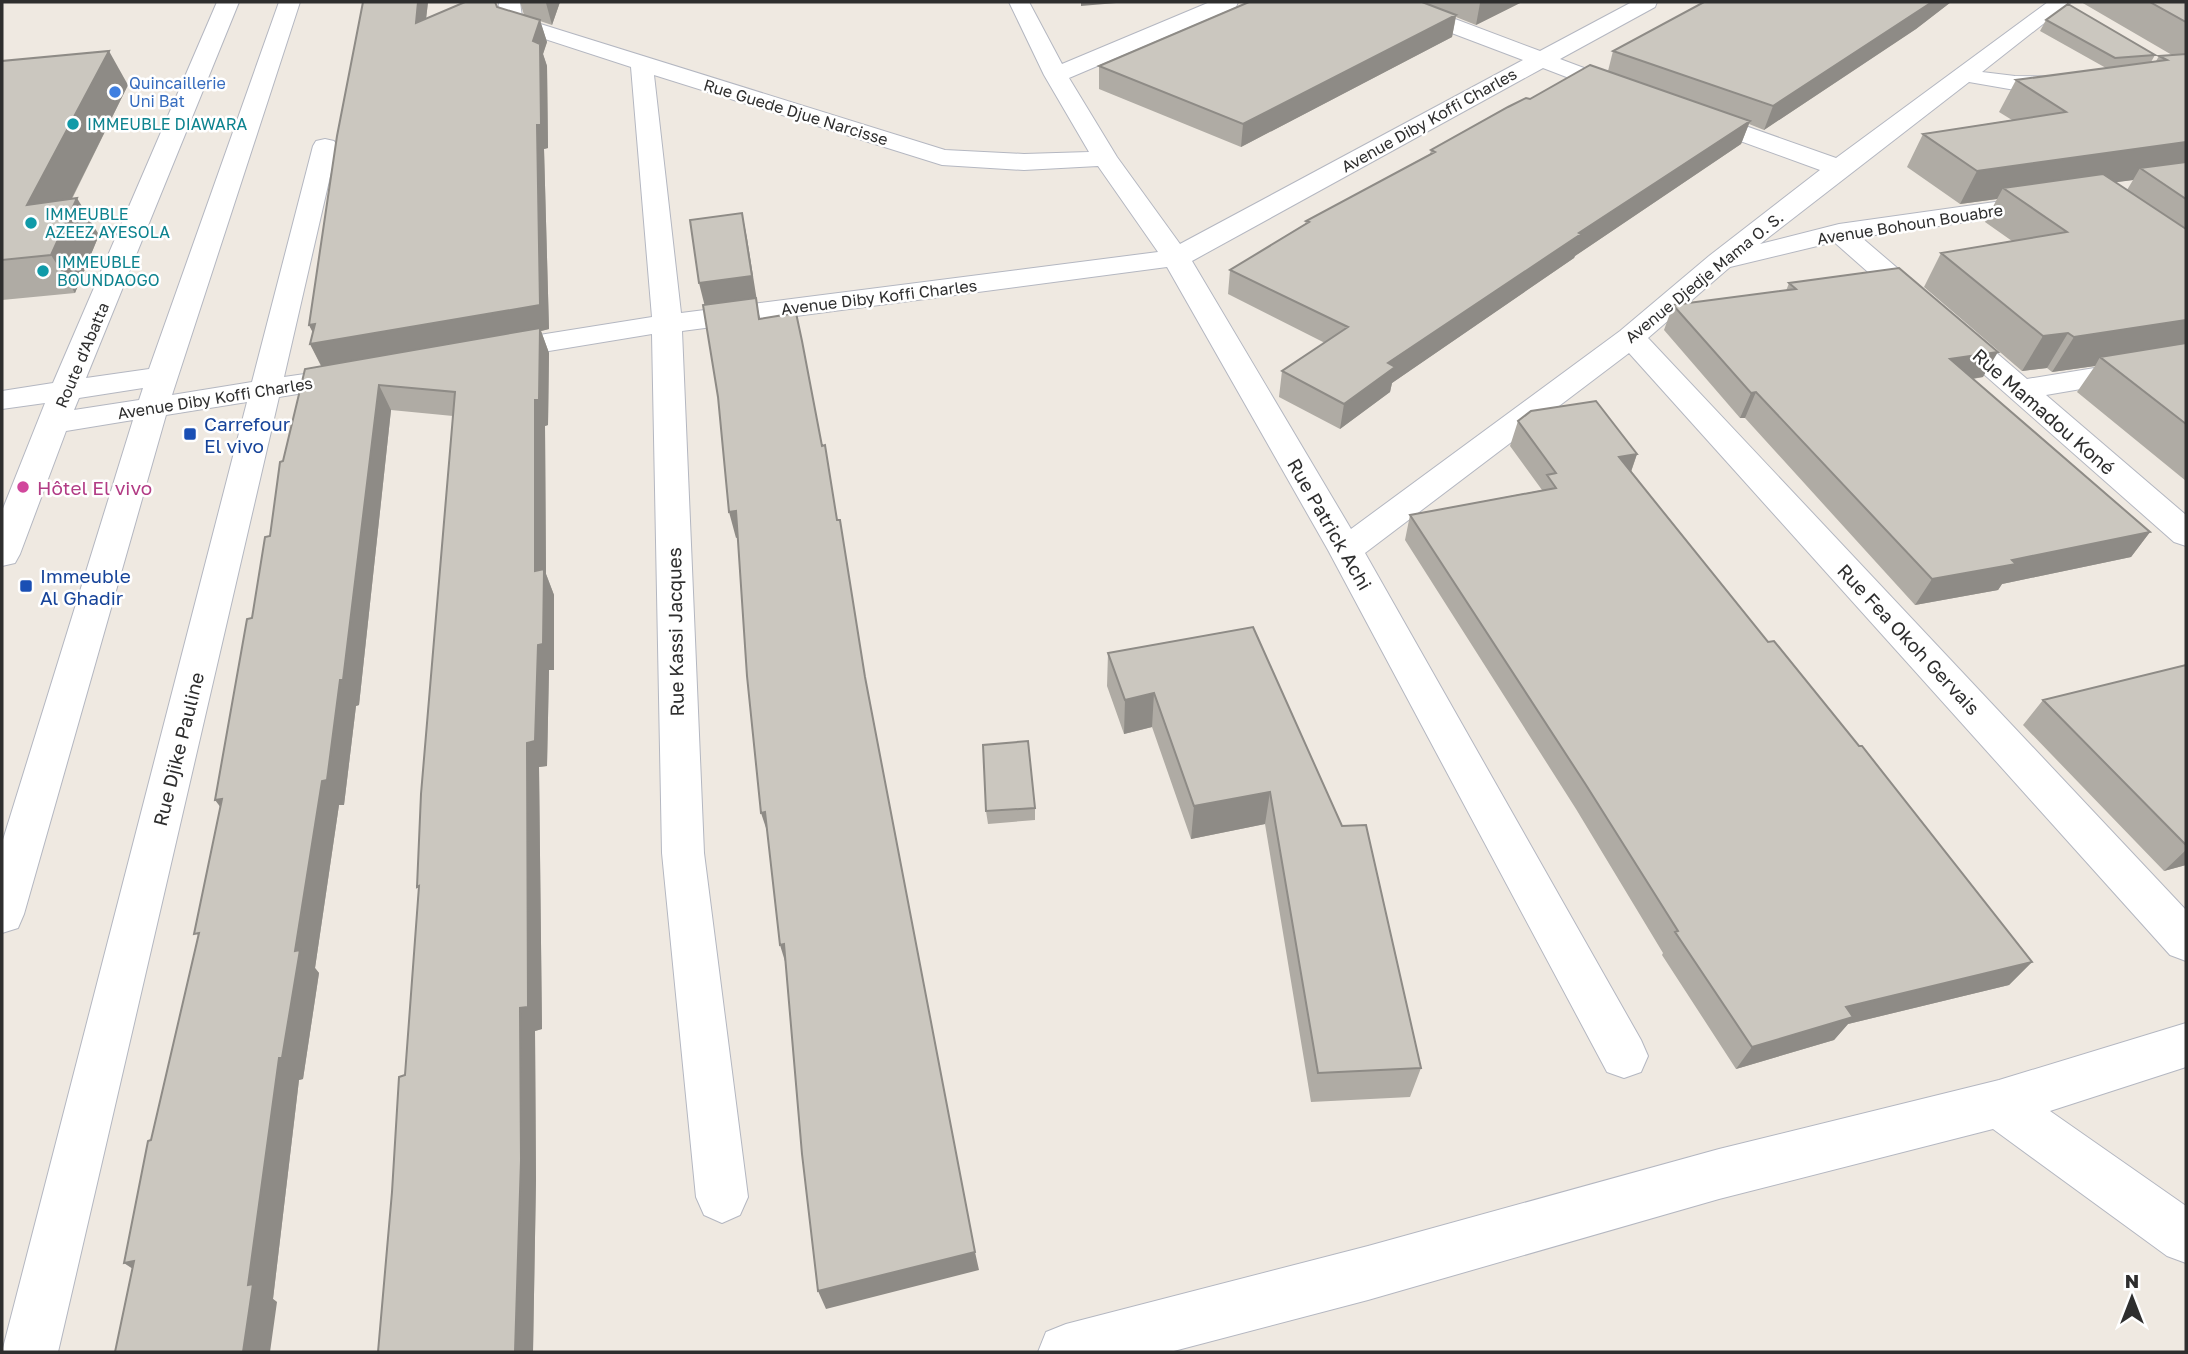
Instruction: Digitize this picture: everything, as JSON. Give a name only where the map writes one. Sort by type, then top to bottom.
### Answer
[{"type":"street","name":"Route d'Abatta","points":[[2,554],[66,390],[228,2]]},
{"type":"street","points":[[2,914],[151,408],[289,2]]},
{"type":"street","name":"Rue Guede Djue Narcisse","points":[[510,2],[509,12],[513,21],[642,65],[942,157],[1039,164],[1105,158]]},
{"type":"street","name":"Rue Patrick Achi","points":[[1019,2],[1056,75],[1105,158],[1176,258],[1346,550],[1624,1056]]},
{"type":"street","points":[[1056,75],[1228,2]]},
{"type":"street","points":[[1391,2],[1539,61],[1643,98]]},
{"type":"street","name":"Avenue Diby Koffi Charles","points":[[471,355],[595,333],[1176,258],[1647,2]]},
{"type":"street","points":[[2061,2],[2085,16]]},
{"type":"street","name":"Avenue Djedje Mama O. S.","points":[[1346,550],[1631,337],[1719,262],[1839,168],[2061,2]]},
{"type":"street","name":"Rue Kassi Jacques","points":[[642,65],[667,324],[683,853],[722,1197]]},
{"type":"street","points":[[1965,74],[1991,82],[2023,86],[2089,80]]},
{"type":"street","points":[[1669,107],[1839,168]]},
{"type":"street","name":"Rue Djike Pauline","points":[[30,1352],[325,146]]},
{"type":"street","name":"Avenue Bohoun Bouabre","points":[[1719,262],[1839,232],[2063,201]]},
{"type":"street","name":"Rue Mamadou Koné","points":[[1839,232],[2186,534]]},
{"type":"street","name":"Rue Fea Okoh Gervais","points":[[1631,337],[2179,922]]},
{"type":"street","points":[[2019,390],[2186,362]]},
{"type":"street","name":"Avenue Diby Koffi Charles","points":[[54,423],[375,372]]},
{"type":"street","points":[[2,400],[162,376]]},
{"type":"street","points":[[1066,1352],[1368,1273],[1718,1174],[1999,1104],[2186,1045]]},
{"type":"street","points":[[1999,1104],[2186,1237]]},
{"type":"building","points":[[363,2],[418,2],[416,23],[465,2],[495,2],[497,7],[540,20],[533,41],[540,44],[541,125],[537,125],[540,305],[310,344],[315,324],[309,325],[337,136]]},
{"type":"building","points":[[1249,2],[1422,2],[1456,15],[1243,124],[1099,66]]},
{"type":"building","points":[[1704,2],[1932,2],[1773,106],[1613,51]]},
{"type":"building","points":[[2150,2],[2186,2],[2186,22]]},
{"type":"building","points":[[2068,4],[2155,55],[2115,58],[2046,20]]},
{"type":"building","points":[[109,51],[27,205],[77,198],[51,255],[2,260],[2,61]]},
{"type":"building","points":[[2186,54],[2186,142],[1977,171],[1923,134],[2066,112],[2016,80],[2167,60],[2159,56]]},
{"type":"building","points":[[1590,65],[1750,121],[1388,363],[1395,367],[1344,404],[1282,371],[1348,327],[1230,270],[1309,222],[1306,221],[1435,152],[1431,150],[1508,107],[1526,98],[1530,99]]},
{"type":"building","points":[[2186,162],[2186,199],[2140,168]]},
{"type":"building","points":[[2103,174],[2186,229],[2186,320],[2074,337],[2068,333],[2043,336],[1941,253],[2067,232],[2003,188]]},
{"type":"building","points":[[742,213],[752,276],[699,283],[690,220]]},
{"type":"building","points":[[1899,268],[1998,352],[1950,359],[2150,532],[2012,560],[2016,564],[1932,579],[1756,392],[1751,393],[1673,305],[1796,289],[1789,283]]},
{"type":"building","points":[[756,298],[759,319],[796,313],[822,446],[825,445],[837,520],[840,520],[865,677],[975,1252],[818,1291],[802,1154],[784,944],[780,945],[765,812],[761,813],[747,676],[736,511],[729,512],[718,397],[703,305]]},
{"type":"building","points":[[540,328],[539,400],[535,400],[535,571],[544,569],[543,644],[538,645],[535,741],[527,743],[528,1007],[520,1008],[521,1160],[515,1352],[378,1352],[399,1077],[405,1075],[419,886],[417,887],[421,794],[455,392],[379,385],[343,680],[340,680],[327,780],[322,781],[295,951],[300,950],[282,1058],[279,1058],[248,1285],[253,1284],[243,1352],[115,1352],[134,1261],[124,1263],[148,1141],[151,1140],[199,933],[194,934],[222,799],[215,800],[247,619],[252,618],[265,537],[270,536],[280,462],[283,461],[305,369]]},
{"type":"building","points":[[2186,343],[2186,424],[2100,357]]},
{"type":"building","points":[[1596,401],[1637,454],[1619,457],[1768,642],[1774,641],[1859,746],[1862,746],[2032,962],[1846,1007],[1853,1017],[1752,1047],[1675,932],[1678,931],[1586,785],[1410,515],[1556,488],[1547,475],[1556,473],[1518,421],[1531,411]]},
{"type":"building","points":[[1253,627],[1342,826],[1366,825],[1421,1068],[1318,1073],[1270,792],[1194,806],[1154,693],[1125,700],[1108,653]]},
{"type":"building","points":[[2186,665],[2186,845],[2043,700]]},
{"type":"building","points":[[1028,741],[1035,808],[986,811],[983,745]]},
{"type":"place","name":"Quincaillerie Uni Bat","points":[[115,92]]},
{"type":"place","name":"IMMEUBLE DIAWARA","points":[[73,124]]},
{"type":"place","name":"IMMEUBLE AZEEZ AYESOLA","points":[[31,223]]},
{"type":"place","name":"IMMEUBLE BOUNDAOGO","points":[[43,271]]},
{"type":"place","name":"Carrefour El vivo","points":[[190,434]]},
{"type":"place","name":"Hôtel El vivo","points":[[23,487]]},
{"type":"place","name":"Immeuble Al Ghadir","points":[[26,586]]}]
